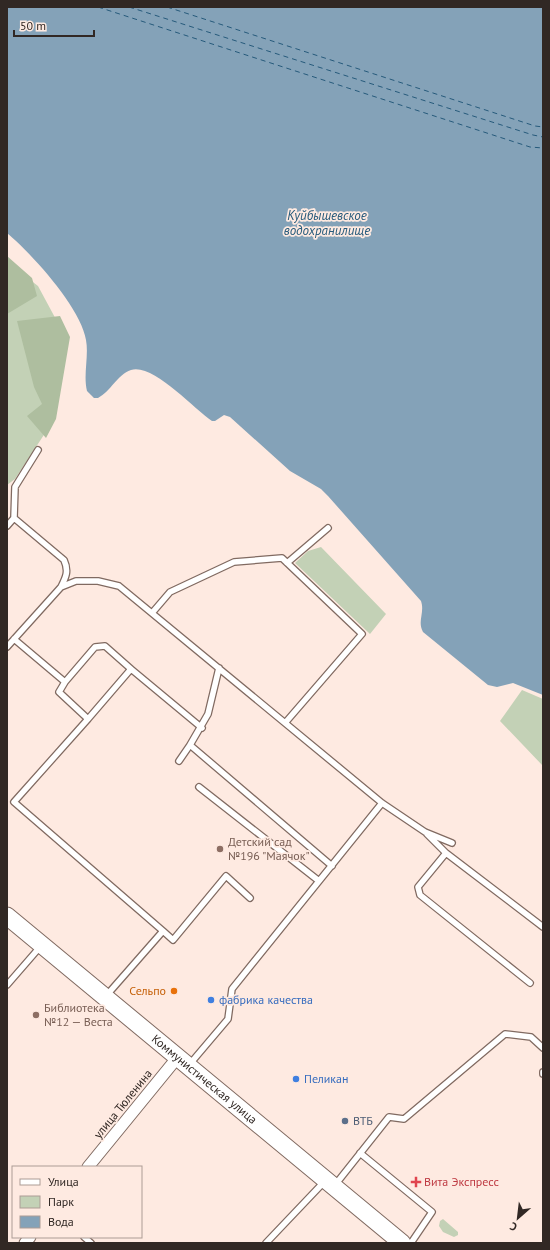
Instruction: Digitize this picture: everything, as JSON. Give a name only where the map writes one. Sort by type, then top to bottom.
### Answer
[{"type":"main road","name":"Коммунистическая улица","points":[[7,916],[402,1243]]},
{"type":"street","name":"улица Тюленина","points":[[89,1166],[182,1062]]},
{"type":"lane","points":[[7,526],[14,518],[15,487],[38,450]]},
{"type":"lane","points":[[7,647],[61,587],[66,577],[68,568],[64,560],[14,518]]},
{"type":"lane","points":[[287,563],[328,528]]},
{"type":"lane","points":[[152,613],[170,592],[234,562],[282,558],[362,634],[286,723]]},
{"type":"lane","points":[[61,587],[76,581],[98,581],[119,586],[382,803],[425,832],[446,853],[543,927]]},
{"type":"lane","points":[[14,639],[65,682]]},
{"type":"lane","points":[[88,719],[59,692],[65,682],[95,647],[106,646],[131,669],[202,728]]},
{"type":"lane","points":[[179,761],[202,728],[208,714],[219,668]]},
{"type":"lane","points":[[131,669],[14,802],[173,940],[226,876],[250,898]]},
{"type":"lane","points":[[190,745],[332,866]]},
{"type":"lane","points":[[199,787],[319,881]]},
{"type":"lane","points":[[182,1062],[228,1019],[232,989],[382,803]]},
{"type":"lane","points":[[425,832],[452,843]]},
{"type":"lane","points":[[446,853],[418,887],[420,895],[530,982]]},
{"type":"lane","points":[[105,998],[163,931]]},
{"type":"lane","points":[[7,985],[42,945]]},
{"type":"lane","points":[[266,1243],[360,1154],[389,1117],[404,1119],[505,1034],[531,1037],[543,1048]]},
{"type":"lane","points":[[360,1154],[432,1212],[411,1243]]},
{"type":"green space","points":[[7,256],[32,278],[37,296],[7,314]]},
{"type":"green space","points":[[7,262],[38,286],[66,338],[53,421],[15,479],[7,485]]},
{"type":"green space","points":[[60,316],[70,337],[56,419],[46,438],[27,416],[42,404],[34,387],[17,321]]},
{"type":"green space","points":[[321,547],[386,614],[370,634],[295,563],[308,551]]},
{"type":"green space","points":[[522,690],[543,699],[543,766],[500,721]]},
{"type":"green space","points":[[443,1219],[458,1232],[458,1235],[454,1237],[443,1232],[439,1226],[440,1221]]},
{"type":"water","name":"Куйбышевское водохранилище","points":[[7,7],[543,7],[543,695],[513,683],[497,687],[488,685],[423,632],[421,628],[421,601],[328,496],[321,489],[290,471],[230,417],[224,415],[215,421],[212,421],[162,380],[150,373],[140,370],[131,370],[126,372],[103,395],[98,398],[94,398],[87,391],[87,346],[82,327],[75,313],[54,282],[29,254],[7,233]]},
{"type":"ferry route","points":[[98,7],[530,147],[543,148]]},
{"type":"ferry route","points":[[129,7],[543,137]]},
{"type":"ferry route","points":[[167,7],[535,126],[543,127]]},
{"type":"place","name":"Детский сад №196 \"Маячок\"","points":[[220,849]]},
{"type":"place","name":"Сельпо","points":[[174,991]]},
{"type":"place","name":"фабрика качества","points":[[211,1000]]},
{"type":"place","name":"Библиотека №12 — Веста","points":[[36,1015]]},
{"type":"place","name":"Пеликан","points":[[296,1079]]},
{"type":"place","name":"ВТБ","points":[[345,1121]]},
{"type":"place","name":"Вита Экспресс","points":[[416,1182]]}]
